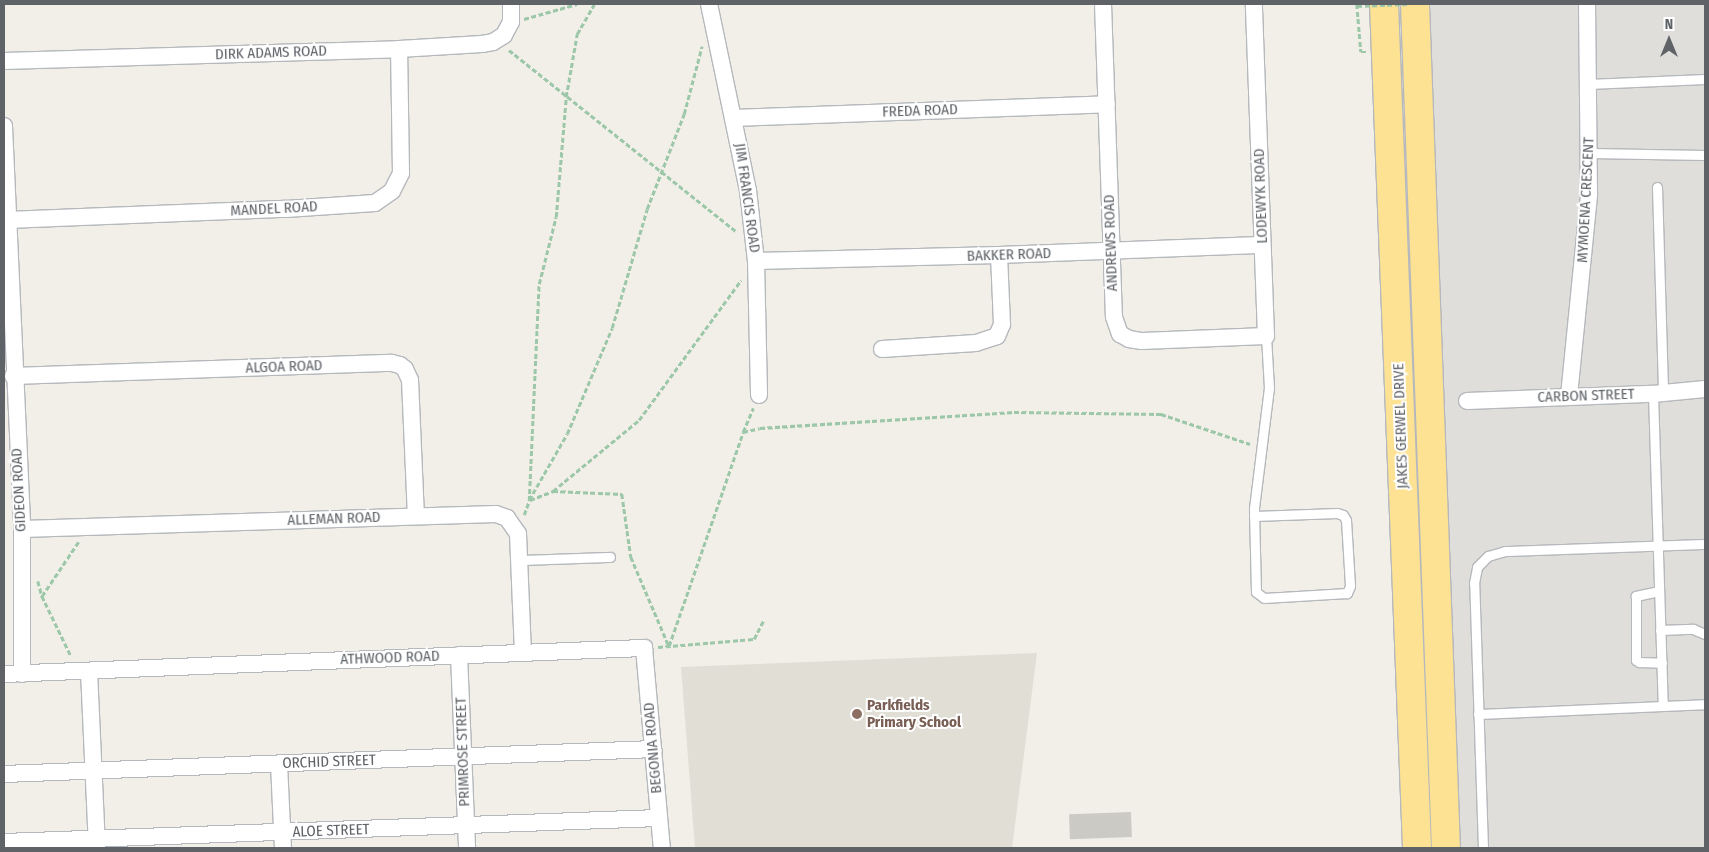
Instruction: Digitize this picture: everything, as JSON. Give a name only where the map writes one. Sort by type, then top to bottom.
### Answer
[{"type":"highway","name":"JAKES GERWEL DRIVE","points":[[1384,4],[1417,848]]},
{"type":"highway","name":"JAKES GERWEL DRIVE","points":[[1415,4],[1446,848]]},
{"type":"street","points":[[507,29],[511,4]]},
{"type":"street","name":"JIM FRANCIS ROAD","points":[[709,4],[748,190],[756,262],[759,395]]},
{"type":"street","name":"ANDREWS ROAD","points":[[1103,4],[1115,326],[1120,334],[1129,339],[1142,341],[1266,336]]},
{"type":"street","name":"LODEWYK ROAD","points":[[1254,4],[1266,336]]},
{"type":"street","name":"MYMOENA CRESCENT","points":[[1569,396],[1589,194],[1587,4]]},
{"type":"street","name":"DIRK ADAMS ROAD","points":[[4,61],[399,49],[482,44],[493,42],[507,29]]},
{"type":"street","name":"MANDEL ROAD","points":[[7,220],[286,210],[376,203],[392,191],[401,172],[399,49]]},
{"type":"street","name":"FREDA ROAD","points":[[734,118],[1107,104]]},
{"type":"street","name":"GIDEON ROAD","points":[[4,126],[13,376],[22,529],[22,674]]},
{"type":"street","name":"BAKKER ROAD","points":[[756,262],[999,256],[1262,245]]},
{"type":"street","points":[[882,349],[976,343],[997,336],[1002,324],[999,256]]},
{"type":"street","name":"ALGOA ROAD","points":[[13,376],[382,364],[400,365],[405,369],[410,380],[416,516]]},
{"type":"street","name":"CARBON STREET","points":[[1467,401],[1658,393],[1705,389]]},
{"type":"street","name":"ALLEMAN ROAD","points":[[22,529],[496,514],[508,518],[518,534]]},
{"type":"street","points":[[518,534],[523,652]]},
{"type":"street","name":"ATHWOOD ROAD","points":[[4,674],[644,648]]},
{"type":"street","name":"BEGONIA ROAD","points":[[644,648],[662,848]]},
{"type":"street","name":"PRIMROSE STREET","points":[[459,655],[467,848]]},
{"type":"street","points":[[89,671],[97,844]]},
{"type":"street","name":"ORCHID STREET","points":[[4,774],[654,749]]},
{"type":"street","points":[[279,764],[283,840]]},
{"type":"street","name":"ALOE STREET","points":[[4,842],[97,844],[283,840],[466,826],[659,818]]},
{"type":"lane","points":[[1588,84],[1705,79]]},
{"type":"lane","points":[[1590,153],[1705,155]]},
{"type":"lane","points":[[1657,187],[1658,545],[1663,706]]},
{"type":"lane","name":"LODEWYK ROAD","points":[[1254,516],[1337,513],[1343,515],[1346,520],[1350,586],[1347,593],[1264,598],[1256,592],[1254,516],[1269,388],[1266,336]]},
{"type":"lane","points":[[1483,848],[1474,583],[1474,574],[1482,561],[1504,551],[1705,544]]},
{"type":"lane","points":[[519,560],[610,557]]},
{"type":"lane","points":[[1659,591],[1636,596],[1636,660],[1639,662],[1662,663]]},
{"type":"lane","points":[[1660,630],[1693,628],[1705,634]]},
{"type":"lane","points":[[1478,714],[1705,704]]},
{"type":"path","points":[[577,4],[507,29],[505,47],[566,97],[662,170],[738,233],[753,237]]},
{"type":"path","points":[[529,501],[539,284],[556,217],[566,97],[577,34],[594,4]]},
{"type":"path","points":[[1358,41],[1357,5],[1408,4]]},
{"type":"path","points":[[518,534],[529,501],[567,434],[612,328],[647,208],[684,114],[705,38],[712,20]]},
{"type":"path","points":[[529,501],[553,491],[639,420],[705,328],[756,262]]},
{"type":"path","points":[[669,646],[743,432],[759,395]]},
{"type":"path","points":[[743,432],[760,428],[1014,412],[1161,414],[1261,448]]},
{"type":"path","points":[[553,491],[622,494],[630,557],[669,646]]},
{"type":"path","points":[[42,596],[80,540],[80,527]]},
{"type":"path","points":[[37,578],[42,596],[73,659],[89,671]]},
{"type":"path","points":[[644,648],[754,639],[764,619]]},
{"type":"shaded area","points":[[1431,4],[1705,4],[1705,848],[1431,848]]},
{"type":"shaded area","name":"Parkfields Primary School","points":[[1037,653],[1012,848],[695,848],[681,667]]},
{"type":"building","points":[[1131,812],[1132,837],[1070,839],[1069,814]]},
{"type":"place","name":"Parkfields Primary School","points":[[857,714]]}]
